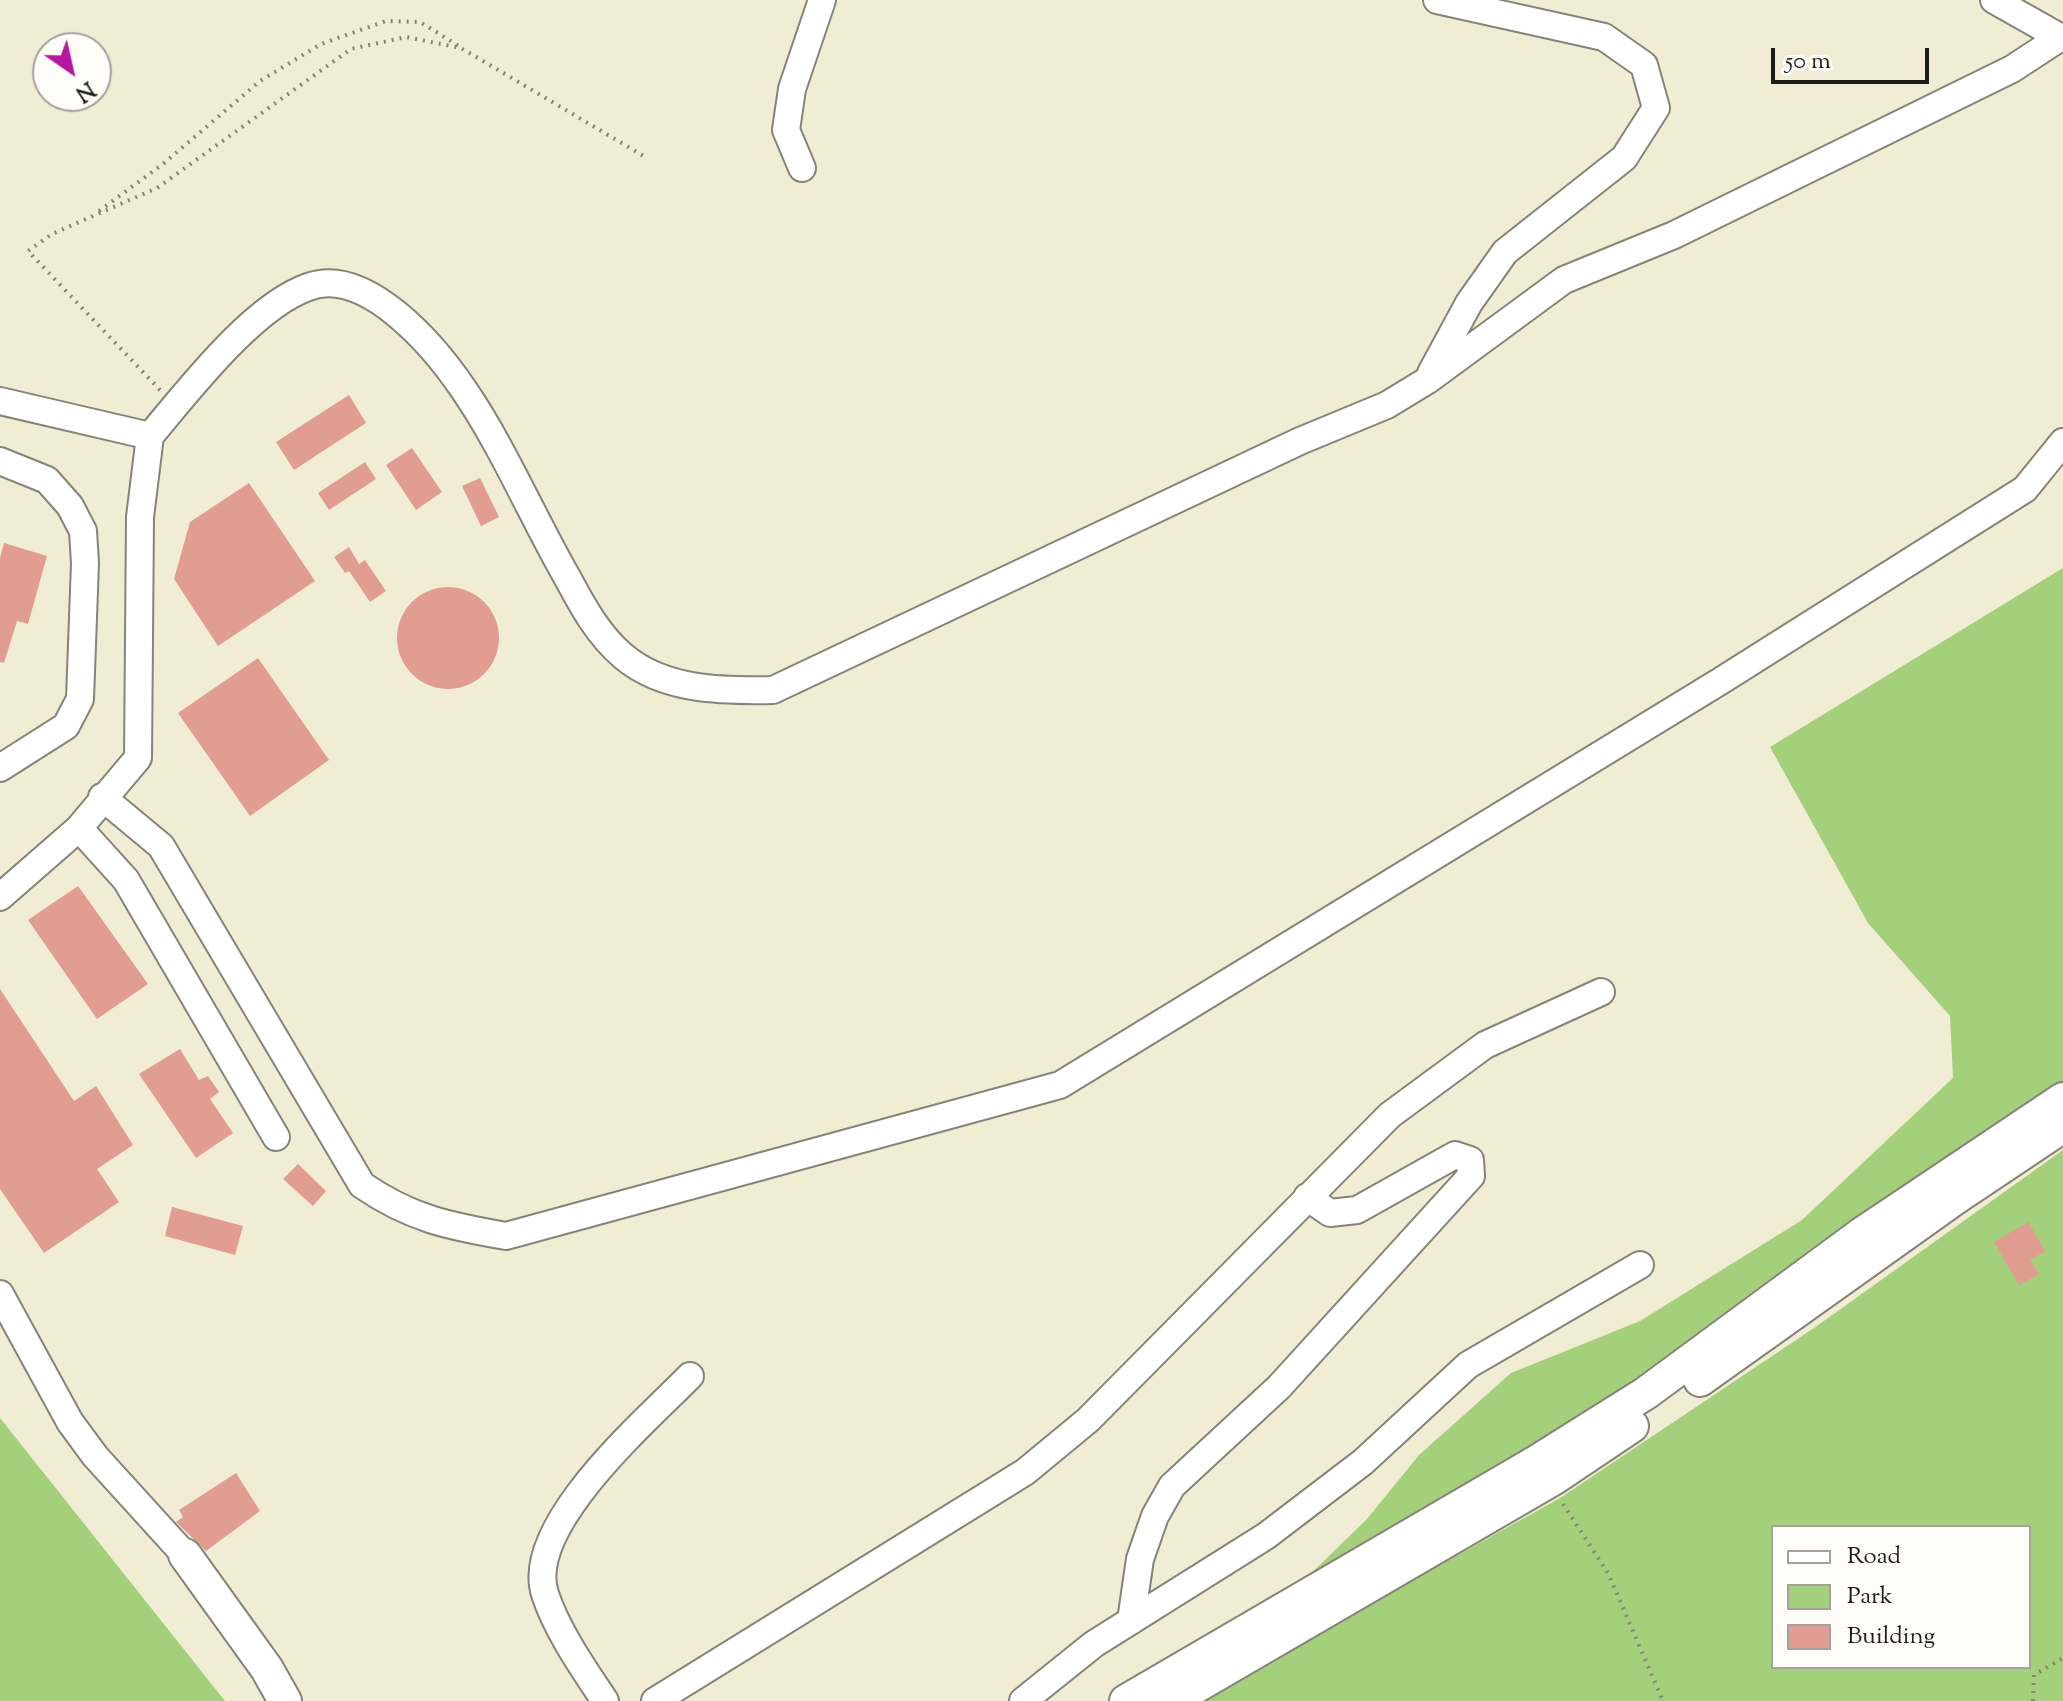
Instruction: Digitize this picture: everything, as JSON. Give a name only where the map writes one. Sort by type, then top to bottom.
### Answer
[{"type":"main road","points":[[1126,1701],[1536,1462],[1646,1393],[1863,1233],[2063,1099]]},
{"type":"main road","points":[[1171,1701],[1548,1482],[2063,1126]]},
{"type":"main road","points":[[185,1555],[267,1669],[285,1701]]},
{"type":"lane","points":[[802,168],[786,130],[792,89],[822,0]]},
{"type":"lane","points":[[1428,380],[1469,303],[1505,252],[1624,158],[1656,108],[1644,65],[1604,37],[1437,0]]},
{"type":"lane","points":[[0,897],[79,828],[138,758],[140,517],[150,436],[258,319],[305,287],[328,281],[371,294],[427,344],[465,391],[590,618],[624,657],[664,679],[716,692],[773,690],[1300,441],[1352,422],[1428,380],[1564,280],[1674,235],[2012,69],[2062,38],[1994,0]]},
{"type":"lane","points":[[0,401],[150,436]]},
{"type":"lane","points":[[102,797],[161,846],[362,1185],[393,1207],[434,1223],[506,1236],[1060,1085],[1692,698],[2025,489],[2063,442]]},
{"type":"lane","points":[[0,768],[66,726],[80,699],[85,563],[83,531],[70,506],[47,480],[2,470]]},
{"type":"lane","points":[[79,828],[126,880],[276,1137]]},
{"type":"lane","points":[[655,1701],[1025,1472],[1088,1420],[1390,1115],[1485,1045],[1601,992]]},
{"type":"lane","points":[[1131,1621],[1140,1559],[1155,1516],[1172,1486],[1279,1387],[1471,1176],[1470,1160],[1455,1155],[1357,1210],[1330,1213],[1307,1197]]},
{"type":"lane","points":[[1023,1701],[1094,1644],[1266,1536],[1363,1462],[1468,1365],[1640,1265]]},
{"type":"lane","points":[[0,1294],[70,1422],[95,1456],[185,1555]]},
{"type":"lane","points":[[605,1701],[544,1592],[543,1566],[555,1531],[583,1487],[690,1376]]},
{"type":"path","points":[[90,217],[163,164],[260,81],[321,44],[386,21],[420,22],[647,158]]},
{"type":"path","points":[[176,406],[28,251],[52,234],[157,188],[351,49],[406,37],[461,48]]},
{"type":"path","points":[[1548,1482],[1608,1573],[1663,1701]]},
{"type":"path","points":[[2033,1701],[2034,1675],[2063,1658]]},
{"type":"green space","points":[[2063,568],[2063,1091],[1646,1393],[1292,1592],[1367,1519],[1419,1455],[1511,1373],[1640,1321],[1802,1220],[1953,1078],[1950,1016],[1868,923],[1770,747]]},
{"type":"green space","points":[[2063,1150],[2063,1701],[1196,1701],[1560,1498],[1814,1328]]},
{"type":"green space","points":[[0,1418],[225,1701],[0,1701]]},
{"type":"building","points":[[349,395],[366,423],[294,470],[276,442]]},
{"type":"building","points":[[412,448],[442,492],[416,510],[386,465]]},
{"type":"building","points":[[365,462],[376,479],[329,510],[318,493]]},
{"type":"building","points":[[480,478],[499,517],[481,526],[462,486]]},
{"type":"building","points":[[249,483],[315,581],[218,646],[174,579],[190,522]]},
{"type":"building","points":[[4,543],[47,556],[28,624],[17,621],[4,663],[0,662],[0,558]]},
{"type":"building","points":[[349,547],[359,564],[365,560],[386,591],[370,602],[349,571],[345,573],[334,557]]},
{"type":"building","points":[[448,587],[467,591],[484,602],[495,619],[499,638],[495,657],[484,674],[467,685],[448,689],[429,685],[412,674],[401,657],[397,638],[401,619],[412,602],[429,591]]},
{"type":"building","points":[[258,658],[329,760],[250,816],[178,713]]},
{"type":"building","points":[[78,886],[148,984],[97,1019],[28,920]]},
{"type":"building","points":[[0,989],[74,1101],[96,1086],[133,1145],[97,1169],[119,1202],[44,1253],[0,1189]]},
{"type":"building","points":[[180,1049],[199,1080],[208,1076],[219,1092],[210,1099],[233,1133],[196,1158],[139,1074]]},
{"type":"building","points":[[298,1164],[326,1191],[313,1206],[283,1179]]},
{"type":"building","points":[[172,1207],[243,1226],[235,1255],[165,1236]]},
{"type":"building","points":[[2028,1222],[2045,1251],[2030,1260],[2039,1274],[2019,1285],[1994,1242]]},
{"type":"building","points":[[236,1473],[260,1511],[206,1551],[176,1522],[183,1517],[179,1510]]}]
